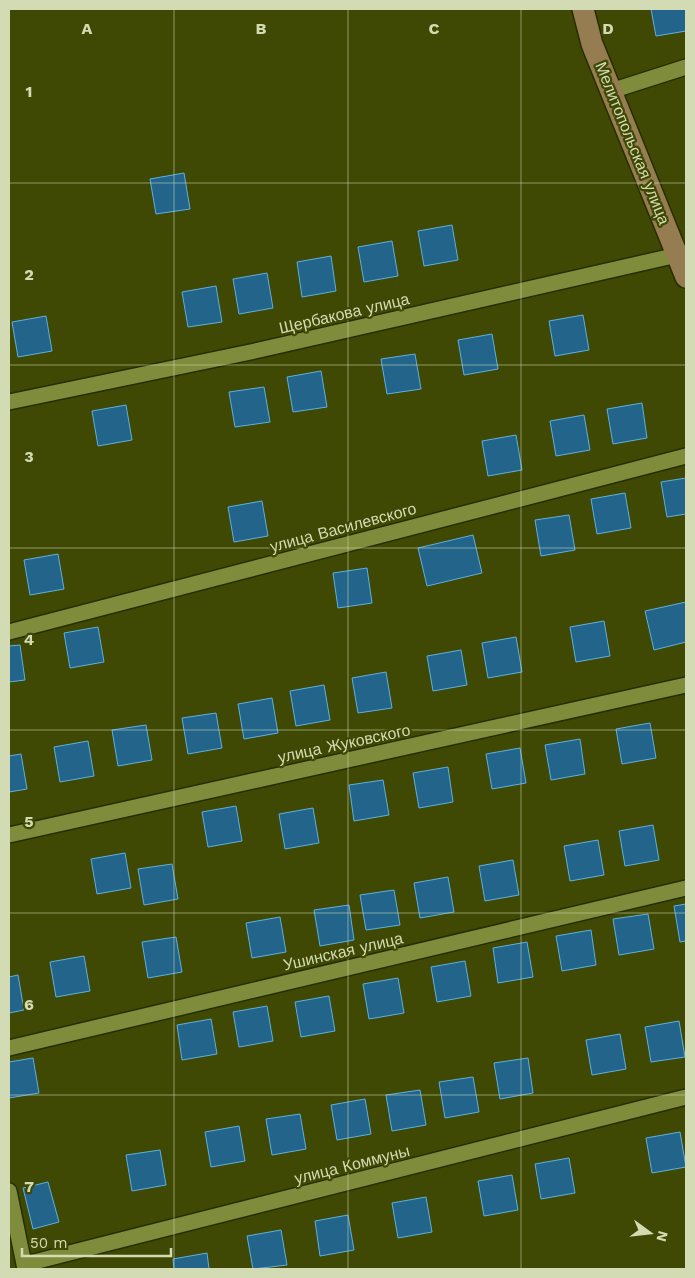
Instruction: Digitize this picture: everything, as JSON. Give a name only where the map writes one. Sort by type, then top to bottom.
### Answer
[{"type":"street","name":"Мелитопольская улица","points":[[583,9],[592,44],[682,254],[686,276]]},
{"type":"street","points":[[611,91],[686,67]]},
{"type":"street","name":"Щербакова улица","points":[[9,402],[255,351],[682,254]]},
{"type":"street","name":"улица Василевского","points":[[9,632],[686,456]]},
{"type":"street","name":"улица Жуковского","points":[[9,835],[686,685]]},
{"type":"street","name":"Ушинская улица","points":[[9,1048],[686,888]]},
{"type":"street","name":"улица Коммуны","points":[[25,1267],[686,1097]]},
{"type":"street","points":[[9,1191],[25,1267]]},
{"type":"building","points":[[651,9],[686,9],[686,31],[656,36]]},
{"type":"building","points":[[184,173],[190,209],[156,214],[150,179]]},
{"type":"building","points":[[452,225],[458,260],[424,266],[418,231]]},
{"type":"building","points":[[392,241],[398,276],[364,282],[358,247]]},
{"type":"building","points":[[331,256],[336,291],[302,297],[297,262]]},
{"type":"building","points":[[267,273],[273,308],[239,314],[233,279]]},
{"type":"building","points":[[216,286],[222,322],[188,327],[182,292]]},
{"type":"building","points":[[583,315],[589,350],[555,356],[549,321]]},
{"type":"building","points":[[46,316],[52,351],[18,357],[12,322]]},
{"type":"building","points":[[492,334],[498,369],[464,375],[458,340]]},
{"type":"building","points":[[415,354],[421,389],[387,394],[381,359]]},
{"type":"building","points":[[321,371],[327,407],[293,412],[287,377]]},
{"type":"building","points":[[264,387],[270,422],[235,427],[229,392]]},
{"type":"building","points":[[642,403],[647,438],[613,444],[607,409]]},
{"type":"building","points":[[126,405],[132,440],[98,446],[92,411]]},
{"type":"building","points":[[584,415],[590,450],[556,456],[550,421]]},
{"type":"building","points":[[516,435],[522,470],[488,476],[482,441]]},
{"type":"building","points":[[686,478],[686,514],[667,517],[661,482]]},
{"type":"building","points":[[625,493],[631,528],[597,534],[591,499]]},
{"type":"building","points":[[262,501],[268,536],[234,542],[228,507]]},
{"type":"building","points":[[569,515],[575,550],[541,556],[535,520]]},
{"type":"building","points":[[473,535],[482,573],[427,586],[418,548]]},
{"type":"building","points":[[58,554],[64,589],[30,595],[24,560]]},
{"type":"building","points":[[367,568],[372,603],[338,608],[333,573]]},
{"type":"building","points":[[686,602],[686,642],[654,650],[645,611]]},
{"type":"building","points":[[604,621],[610,656],[576,662],[570,627]]},
{"type":"building","points":[[98,627],[104,662],[70,668],[64,633]]},
{"type":"building","points":[[516,637],[522,672],[488,678],[482,643]]},
{"type":"building","points":[[20,645],[25,680],[9,682],[9,646]]},
{"type":"building","points":[[461,650],[467,685],[433,691],[427,656]]},
{"type":"building","points":[[386,672],[392,708],[358,713],[352,678]]},
{"type":"building","points":[[324,685],[330,720],[296,726],[290,691]]},
{"type":"building","points":[[272,698],[278,733],[244,739],[238,704]]},
{"type":"building","points":[[216,713],[222,748],[188,754],[182,718]]},
{"type":"building","points":[[650,723],[656,758],[622,764],[616,729]]},
{"type":"building","points":[[146,725],[152,760],[118,766],[112,730]]},
{"type":"building","points":[[580,739],[585,774],[551,780],[545,745]]},
{"type":"building","points":[[88,741],[94,776],[60,782],[54,747]]},
{"type":"building","points":[[520,748],[526,783],[492,789],[486,754]]},
{"type":"building","points":[[21,754],[27,789],[9,792],[9,756]]},
{"type":"building","points":[[448,767],[453,802],[419,808],[413,773]]},
{"type":"building","points":[[383,780],[389,815],[354,821],[349,785]]},
{"type":"building","points":[[236,806],[242,841],[208,847],[202,812]]},
{"type":"building","points":[[313,808],[319,843],[285,849],[279,814]]},
{"type":"building","points":[[653,825],[659,860],[625,866],[619,831]]},
{"type":"building","points":[[598,840],[604,875],[570,881],[564,846]]},
{"type":"building","points":[[125,853],[131,888],[97,894],[91,859]]},
{"type":"building","points":[[513,860],[519,895],[485,901],[479,866]]},
{"type":"building","points":[[172,864],[178,899],[144,905],[138,869]]},
{"type":"building","points":[[448,877],[454,912],[420,918],[414,883]]},
{"type":"building","points":[[394,890],[400,925],[366,930],[360,895]]},
{"type":"building","points":[[686,904],[686,941],[680,942],[674,906]]},
{"type":"building","points":[[349,905],[354,940],[320,946],[314,910]]},
{"type":"building","points":[[648,914],[654,949],[619,955],[613,919]]},
{"type":"building","points":[[280,917],[286,952],[252,958],[246,923]]},
{"type":"building","points":[[591,930],[596,965],[562,971],[556,936]]},
{"type":"building","points":[[176,937],[182,972],[148,978],[142,942]]},
{"type":"building","points":[[527,942],[533,977],[498,983],[493,948]]},
{"type":"building","points":[[84,956],[90,991],[56,997],[50,962]]},
{"type":"building","points":[[465,961],[471,996],[437,1002],[431,967]]},
{"type":"building","points":[[18,975],[24,1010],[9,1013],[9,977]]},
{"type":"building","points":[[398,978],[404,1013],[369,1019],[363,984]]},
{"type":"building","points":[[329,996],[335,1031],[301,1037],[295,1002]]},
{"type":"building","points":[[267,1006],[273,1041],[239,1047],[233,1012]]},
{"type":"building","points":[[211,1019],[217,1054],[182,1060],[177,1025]]},
{"type":"building","points":[[679,1021],[685,1057],[651,1062],[645,1027]]},
{"type":"building","points":[[620,1034],[626,1069],[592,1075],[586,1040]]},
{"type":"building","points":[[33,1058],[39,1093],[9,1098],[9,1062]]},
{"type":"building","points":[[528,1058],[533,1093],[500,1099],[494,1063]]},
{"type":"building","points":[[473,1077],[479,1112],[445,1118],[439,1082]]},
{"type":"building","points":[[420,1090],[426,1125],[392,1131],[386,1095]]},
{"type":"building","points":[[365,1099],[371,1134],[337,1140],[331,1105]]},
{"type":"building","points":[[300,1114],[306,1149],[272,1155],[266,1119]]},
{"type":"building","points":[[239,1126],[245,1161],[211,1167],[205,1132]]},
{"type":"building","points":[[680,1132],[686,1167],[652,1173],[646,1138]]},
{"type":"building","points":[[160,1150],[166,1185],[132,1191],[126,1155]]},
{"type":"building","points":[[569,1158],[575,1193],[541,1199],[535,1164]]},
{"type":"building","points":[[512,1175],[518,1210],[484,1216],[478,1181]]},
{"type":"building","points":[[48,1182],[59,1222],[33,1229],[23,1188]]},
{"type":"building","points":[[426,1197],[432,1232],[398,1238],[392,1203]]},
{"type":"building","points":[[348,1215],[354,1250],[320,1256],[315,1221]]},
{"type":"building","points":[[281,1230],[287,1265],[253,1269],[247,1236]]},
{"type":"building","points":[[207,1253],[209,1269],[174,1269],[173,1259]]}]
